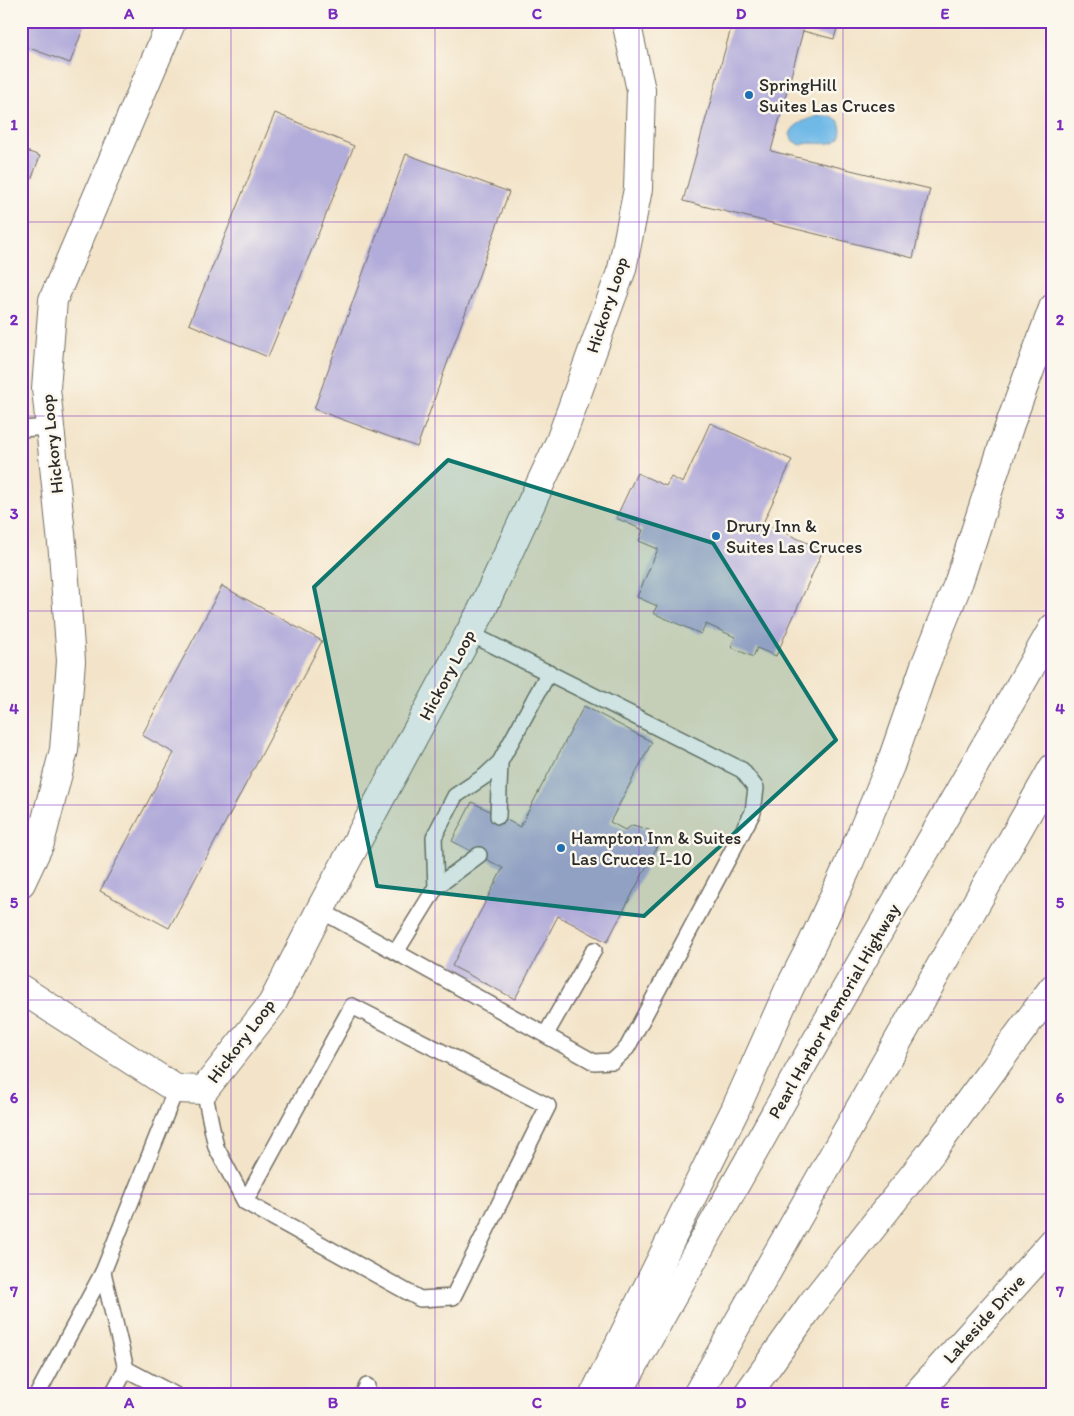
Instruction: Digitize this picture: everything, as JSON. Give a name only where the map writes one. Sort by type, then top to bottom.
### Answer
[{"type":"main road","name":"Hickory Loop","points":[[21,883],[40,843],[64,750],[71,661],[63,553],[46,388],[53,300],[172,21]]},
{"type":"main road","name":"Hickory Loop","points":[[176,1089],[204,1090],[272,1004],[320,910],[469,634],[560,441],[622,269],[638,189],[641,90],[626,21]]},
{"type":"main road","points":[[594,1395],[735,1110],[846,870],[890,766],[924,668],[959,580],[1010,424],[1053,308]]},
{"type":"main road","name":"Pearl Harbor Memorial Highway","points":[[617,1395],[1053,628]]},
{"type":"main road","points":[[696,1395],[1053,768]]},
{"type":"main road","points":[[747,1395],[811,1305],[931,1153],[1053,988]]},
{"type":"main road","points":[[21,989],[176,1089]]},
{"type":"main road","name":"Lakeside Drive","points":[[916,1395],[1053,1242]]},
{"type":"lane","points":[[21,429],[50,428]]},
{"type":"lane","points":[[320,910],[594,1062],[613,1062],[627,1048],[753,812],[756,788],[742,770],[549,672],[469,634]]},
{"type":"lane","points":[[436,887],[434,837],[455,796],[485,776],[500,762],[549,672]]},
{"type":"lane","points":[[498,816],[500,762]]},
{"type":"lane","points":[[396,952],[436,887],[479,855]]},
{"type":"lane","points":[[546,1034],[594,950]]},
{"type":"lane","points":[[204,1090],[216,1147],[245,1202],[420,1299],[453,1298],[548,1106],[352,1006],[245,1202]]},
{"type":"lane","points":[[37,1395],[103,1272],[176,1089]]},
{"type":"lane","points":[[103,1272],[126,1369],[112,1395]]},
{"type":"lane","points":[[126,1369],[176,1395]]},
{"type":"highlighted area","points":[[448,460],[713,543],[836,740],[644,916],[377,886],[314,587]]},
{"type":"water","points":[[817,116],[829,116],[838,120],[841,131],[837,140],[823,144],[808,143],[801,145],[793,141],[790,134],[794,127]]},
{"type":"building","points":[[21,21],[86,21],[70,63],[21,45]]},
{"type":"building","name":"SpringHill Suites Las Cruces","points":[[733,21],[839,21],[834,39],[803,31],[771,151],[930,189],[913,258],[683,201]]},
{"type":"building","points":[[275,113],[354,146],[268,357],[189,324]]},
{"type":"building","points":[[21,149],[40,156],[21,207]]},
{"type":"building","points":[[406,154],[509,192],[417,447],[314,409]]},
{"type":"building","name":"Drury Inn & Suites Las Cruces","points":[[710,423],[792,460],[763,523],[823,550],[776,656],[757,648],[753,657],[731,647],[735,637],[706,624],[701,634],[653,613],[657,606],[637,597],[658,549],[639,541],[643,530],[616,518],[637,473],[666,486],[671,477],[683,483]]},
{"type":"building","points":[[222,586],[322,641],[169,928],[100,891],[174,753],[142,735]]},
{"type":"building","name":"Hampton Inn & Suites Las Cruces I-10","points":[[584,706],[652,742],[610,822],[625,830],[633,825],[649,830],[660,841],[607,942],[558,916],[515,999],[452,966],[503,868],[452,841],[472,802],[520,827]]},
{"type":"place","name":"SpringHill Suites Las Cruces","points":[[749,95]]},
{"type":"place","name":"Drury Inn & Suites Las Cruces","points":[[716,536]]},
{"type":"place","name":"Hampton Inn & Suites Las Cruces I-10","points":[[561,848]]}]
